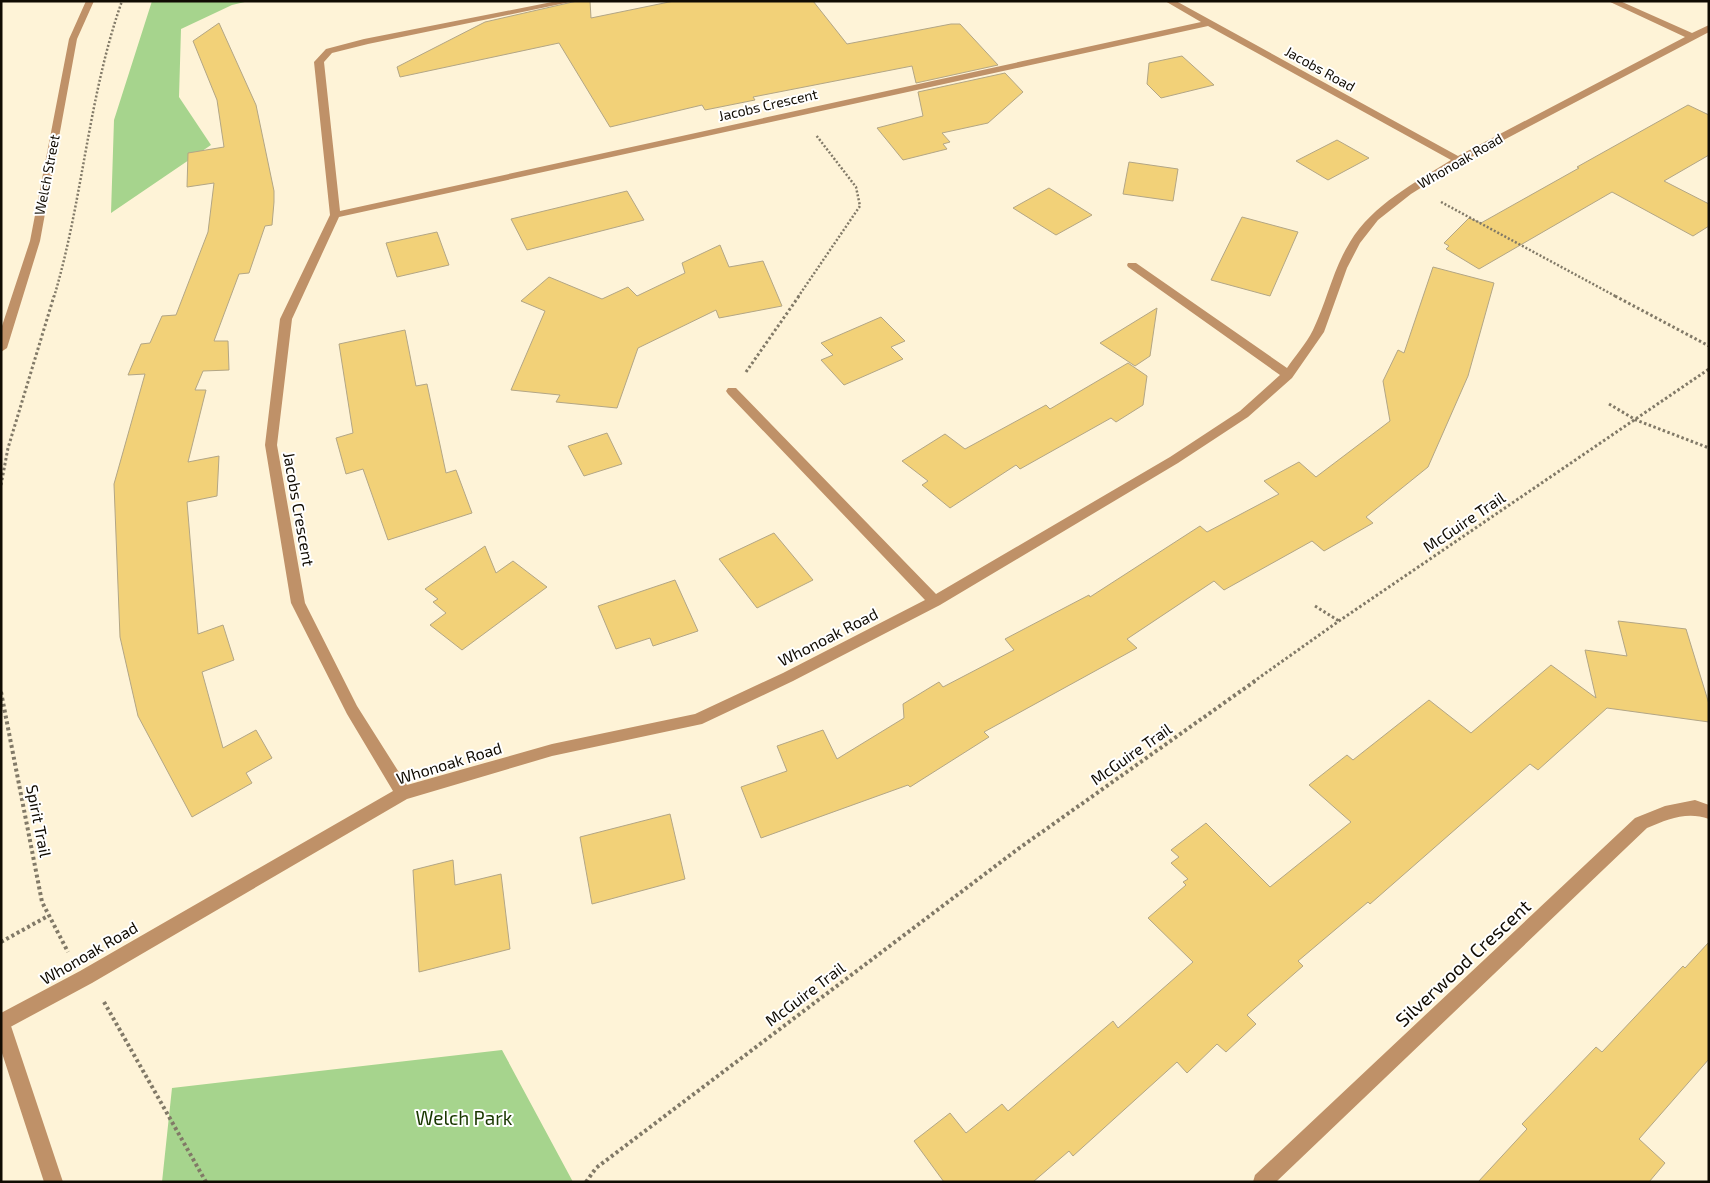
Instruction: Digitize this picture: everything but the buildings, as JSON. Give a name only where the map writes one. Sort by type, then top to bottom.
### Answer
[{"type":"street","name":"Welch Street","points":[[1,348],[35,242],[73,40],[90,1]]},
{"type":"street","points":[[334,215],[319,62],[329,50],[571,1]]},
{"type":"street","name":"Jacobs Road","points":[[1169,1],[1458,160]]},
{"type":"street","points":[[1612,1],[1691,36]]},
{"type":"street","name":"Jacobs Crescent","points":[[403,793],[352,710],[298,602],[271,444],[286,320],[334,215],[378,207],[1208,23]]},
{"type":"street","name":"Whonoak Road","points":[[1,1023],[86,977],[403,793],[552,750],[697,720],[788,677],[935,601],[1174,460],[1244,414],[1288,375],[1318,332],[1342,268],[1355,242],[1374,218],[1414,187],[1458,160],[1709,28]]},
{"type":"street","points":[[1132,265],[1288,375]]},
{"type":"street","points":[[732,391],[935,601]]},
{"type":"street","name":"Silverwood Crescent","points":[[1262,1182],[1641,823],[1665,813],[1695,807],[1709,812]]},
{"type":"street","points":[[1,1023],[54,1182]]},
{"type":"path","points":[[732,391],[860,206],[856,187],[799,114]]},
{"type":"path","points":[[1414,187],[1709,346]]},
{"type":"path","name":"McGuire Trail","points":[[586,1182],[596,1168],[1018,849],[1339,621],[1709,369]]},
{"type":"path","points":[[1609,404],[1636,420],[1709,448]]},
{"type":"path","points":[[1315,606],[1339,621]]},
{"type":"path","name":"Spirit Trail","points":[[1,692],[42,902],[66,949]]},
{"type":"path","points":[[1,942],[48,916]]},
{"type":"path","points":[[99,992],[206,1182]]},
{"type":"green space","points":[[152,1],[249,1],[232,5],[181,29],[179,97],[211,145],[111,213],[114,120]]},
{"type":"green space","name":"Welch Park","points":[[502,1050],[573,1182],[162,1182],[172,1088]]}]
